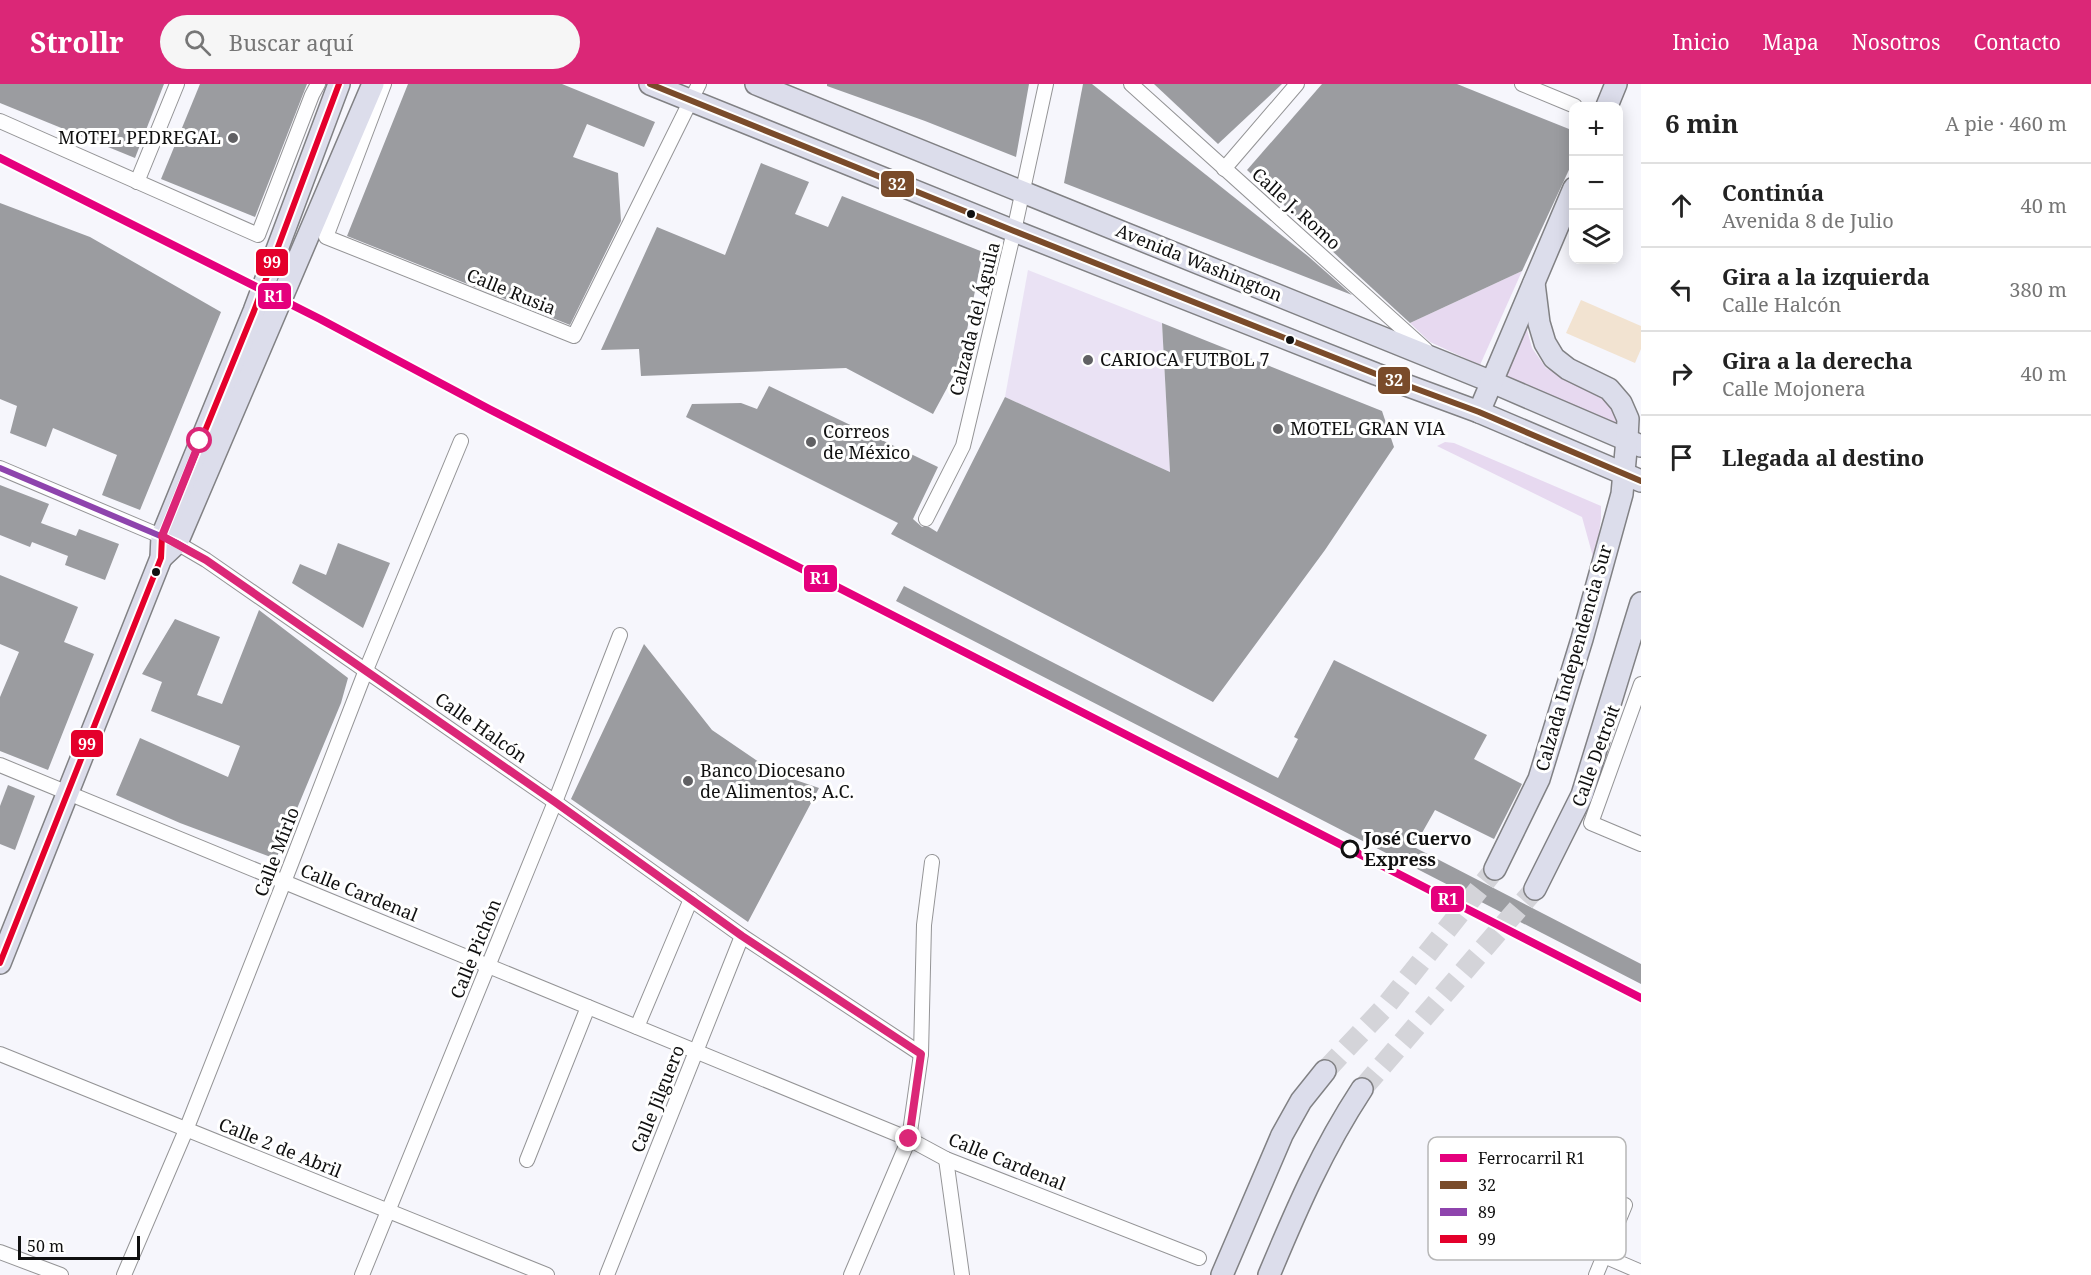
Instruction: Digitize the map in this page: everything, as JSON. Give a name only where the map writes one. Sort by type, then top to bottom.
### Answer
[{"type":"main road","points":[[170,539],[339,84]]},
{"type":"main road","points":[[0,963],[161,558],[373,84]]},
{"type":"main road","name":"Avenida Washington","points":[[650,84],[695,92],[1014,231],[1376,374],[1479,412],[1633,477]]},
{"type":"main road","name":"Avenida Washington","points":[[756,84],[1437,359],[1634,443]]},
{"type":"main road","points":[[1609,102],[1616,84]]},
{"type":"main road","points":[[1479,412],[1569,200]]},
{"type":"main road","name":"Calzada Independencia Sur","points":[[1495,869],[1539,779],[1582,639],[1622,494],[1633,477],[1634,443],[1621,403],[1609,389],[1569,369],[1554,358],[1545,344],[1539,322],[1534,283]]},
{"type":"main road","points":[[1535,889],[1582,795],[1640,611]]},
{"type":"main road","points":[[1222,1275],[1282,1135],[1301,1101],[1325,1071]]},
{"type":"main road","points":[[1269,1275],[1297,1207],[1322,1155],[1362,1089]]},
{"type":"street","points":[[137,182],[177,84]]},
{"type":"street","points":[[0,121],[258,235],[318,84]]},
{"type":"street","name":"Calle Rusia","points":[[384,84],[326,237],[574,336],[695,92]]},
{"type":"street","name":"Calzada del Águila","points":[[926,519],[963,446],[1046,84]]},
{"type":"street","name":"Calle J. Romo","points":[[1131,84],[1437,359]]},
{"type":"street","points":[[1224,169],[1297,84]]},
{"type":"street","points":[[1522,84],[1569,104]]},
{"type":"street","name":"Calle Mirlo","points":[[124,1275],[186,1130],[285,882],[366,670],[460,441]]},
{"type":"street","name":"Calle Halcón","points":[[0,468],[170,539],[206,560],[555,802],[742,936],[921,1054]]},
{"type":"street","name":"Calle Pichón","points":[[363,1275],[555,802],[620,635]]},
{"type":"street","name":"Calle Detroit","points":[[1641,684],[1591,823],[1641,844]]},
{"type":"street","name":"Calle Cardenal","points":[[0,765],[909,1139],[946,1159],[1199,1258]]},
{"type":"street","points":[[851,1275],[909,1139],[921,1054],[924,925],[932,862]]},
{"type":"street","points":[[637,1027],[691,899]]},
{"type":"street","name":"Calle Jilguero","points":[[607,1275],[742,936]]},
{"type":"street","points":[[527,1160],[588,1007]]},
{"type":"street","name":"Calle 2 de Abril","points":[[0,1054],[547,1275]]},
{"type":"street","points":[[946,1159],[962,1275]]},
{"type":"street","points":[[0,1252],[61,1275]]},
{"type":"street","points":[[1596,1275],[1602,1260]]},
{"type":"street","points":[[1613,1260],[1641,1272]]},
{"type":"shaded area","name":"CARIOCA FUTBOL 7","points":[[1028,270],[1162,323],[1170,472],[1005,397]]},
{"type":"shaded area","points":[[1522,271],[1480,365],[1430,342],[1410,323]]},
{"type":"shaded area","points":[[1581,300],[1641,326],[1641,349],[1635,363],[1566,333]]},
{"type":"shaded area","points":[[1526,326],[1532,348],[1546,368],[1605,397],[1615,411],[1618,426],[1504,380]]},
{"type":"shaded area","points":[[1445,442],[1454,443],[1601,506],[1595,564],[1582,517],[1437,446]]},
{"type":"building","points":[[0,84],[164,84],[135,158],[0,103]]},
{"type":"building","name":"MOTEL PEDREGAL","points":[[200,84],[307,84],[255,217],[161,179]]},
{"type":"building","points":[[408,84],[562,84],[655,122],[644,147],[587,124],[573,157],[618,173],[621,221],[570,325],[347,236]]},
{"type":"building","points":[[827,84],[1029,84],[1016,157],[827,86]]},
{"type":"building","points":[[1083,84],[1092,84],[1309,257],[1352,295],[1064,183]]},
{"type":"building","points":[[1154,84],[1282,84],[1218,144]]},
{"type":"building","points":[[1322,84],[1457,84],[1569,129],[1569,170],[1522,271],[1410,323],[1247,170]]},
{"type":"building","points":[[761,163],[809,182],[795,214],[828,227],[842,196],[983,252],[960,364],[933,414],[846,368],[641,376],[639,349],[601,350],[657,227],[725,255]]},
{"type":"building","points":[[0,203],[90,237],[221,312],[140,510],[102,495],[117,455],[53,428],[46,447],[10,433],[17,406],[0,399]]},
{"type":"building","points":[[1162,323],[1382,411],[1394,447],[1325,550],[1213,702],[891,534],[898,523],[686,417],[692,404],[741,403],[757,409],[769,386],[938,467],[913,519],[922,527],[929,527],[937,532],[1005,397],[1170,472]]},
{"type":"building","points":[[0,485],[49,504],[41,523],[76,536],[79,529],[119,544],[105,580],[65,565],[68,556],[32,542],[30,547],[0,535]]},
{"type":"building","points":[[338,543],[390,563],[363,628],[292,583],[300,564],[326,575]]},
{"type":"building","points":[[0,575],[78,607],[64,642],[94,654],[48,770],[0,751],[0,697],[19,652],[0,644]]},
{"type":"building","points":[[904,586],[1278,778],[1298,739],[1294,737],[1334,660],[1487,735],[1474,759],[1522,784],[1494,839],[1435,810],[1414,847],[1641,964],[1641,984],[896,601]]},
{"type":"building","points":[[259,610],[348,678],[341,703],[276,859],[180,823],[116,795],[140,738],[228,777],[240,746],[151,711],[162,682],[142,674],[175,619],[220,637],[197,695],[222,704]]},
{"type":"building","name":"Banco Diocesano de Alimentos, A.C.","points":[[644,644],[712,730],[775,773],[819,788],[748,922],[571,799]]},
{"type":"building","points":[[8,785],[35,796],[15,850],[0,844],[0,806]]},
{"type":"tunnel","points":[[1325,1071],[1385,1007],[1495,869]]},
{"type":"tunnel","points":[[1362,1089],[1535,889]]},
{"type":"railway","points":[[489,409],[1641,998]]},
{"type":"rail line","name":"R1","points":[[0,158],[320,319],[489,409],[1641,998]]},
{"type":"transit line","name":"99","points":[[0,963],[161,558],[162,536],[254,311],[339,84]]},
{"type":"transit line","name":"32","points":[[650,84],[1014,231],[1376,374],[1479,412],[1641,481]]},
{"type":"transit line","name":"89","points":[[0,468],[177,543],[206,560],[555,802],[742,936],[921,1054]]},
{"type":"place","name":"MOTEL PEDREGAL","points":[[233,138]]},
{"type":"place","name":"CARIOCA FUTBOL 7","points":[[1088,360]]},
{"type":"place","name":"MOTEL GRAN VIA","points":[[1278,429]]},
{"type":"place","name":"Correos de México","points":[[811,442]]},
{"type":"place","name":"Banco Diocesano de Alimentos, A.C.","points":[[688,781]]},
{"type":"place","name":"José Cuervo Express","points":[[1350,849]]},
{"type":"route","points":[[200,441],[162,536],[206,560],[555,802],[742,936],[921,1054],[909,1139]]}]
